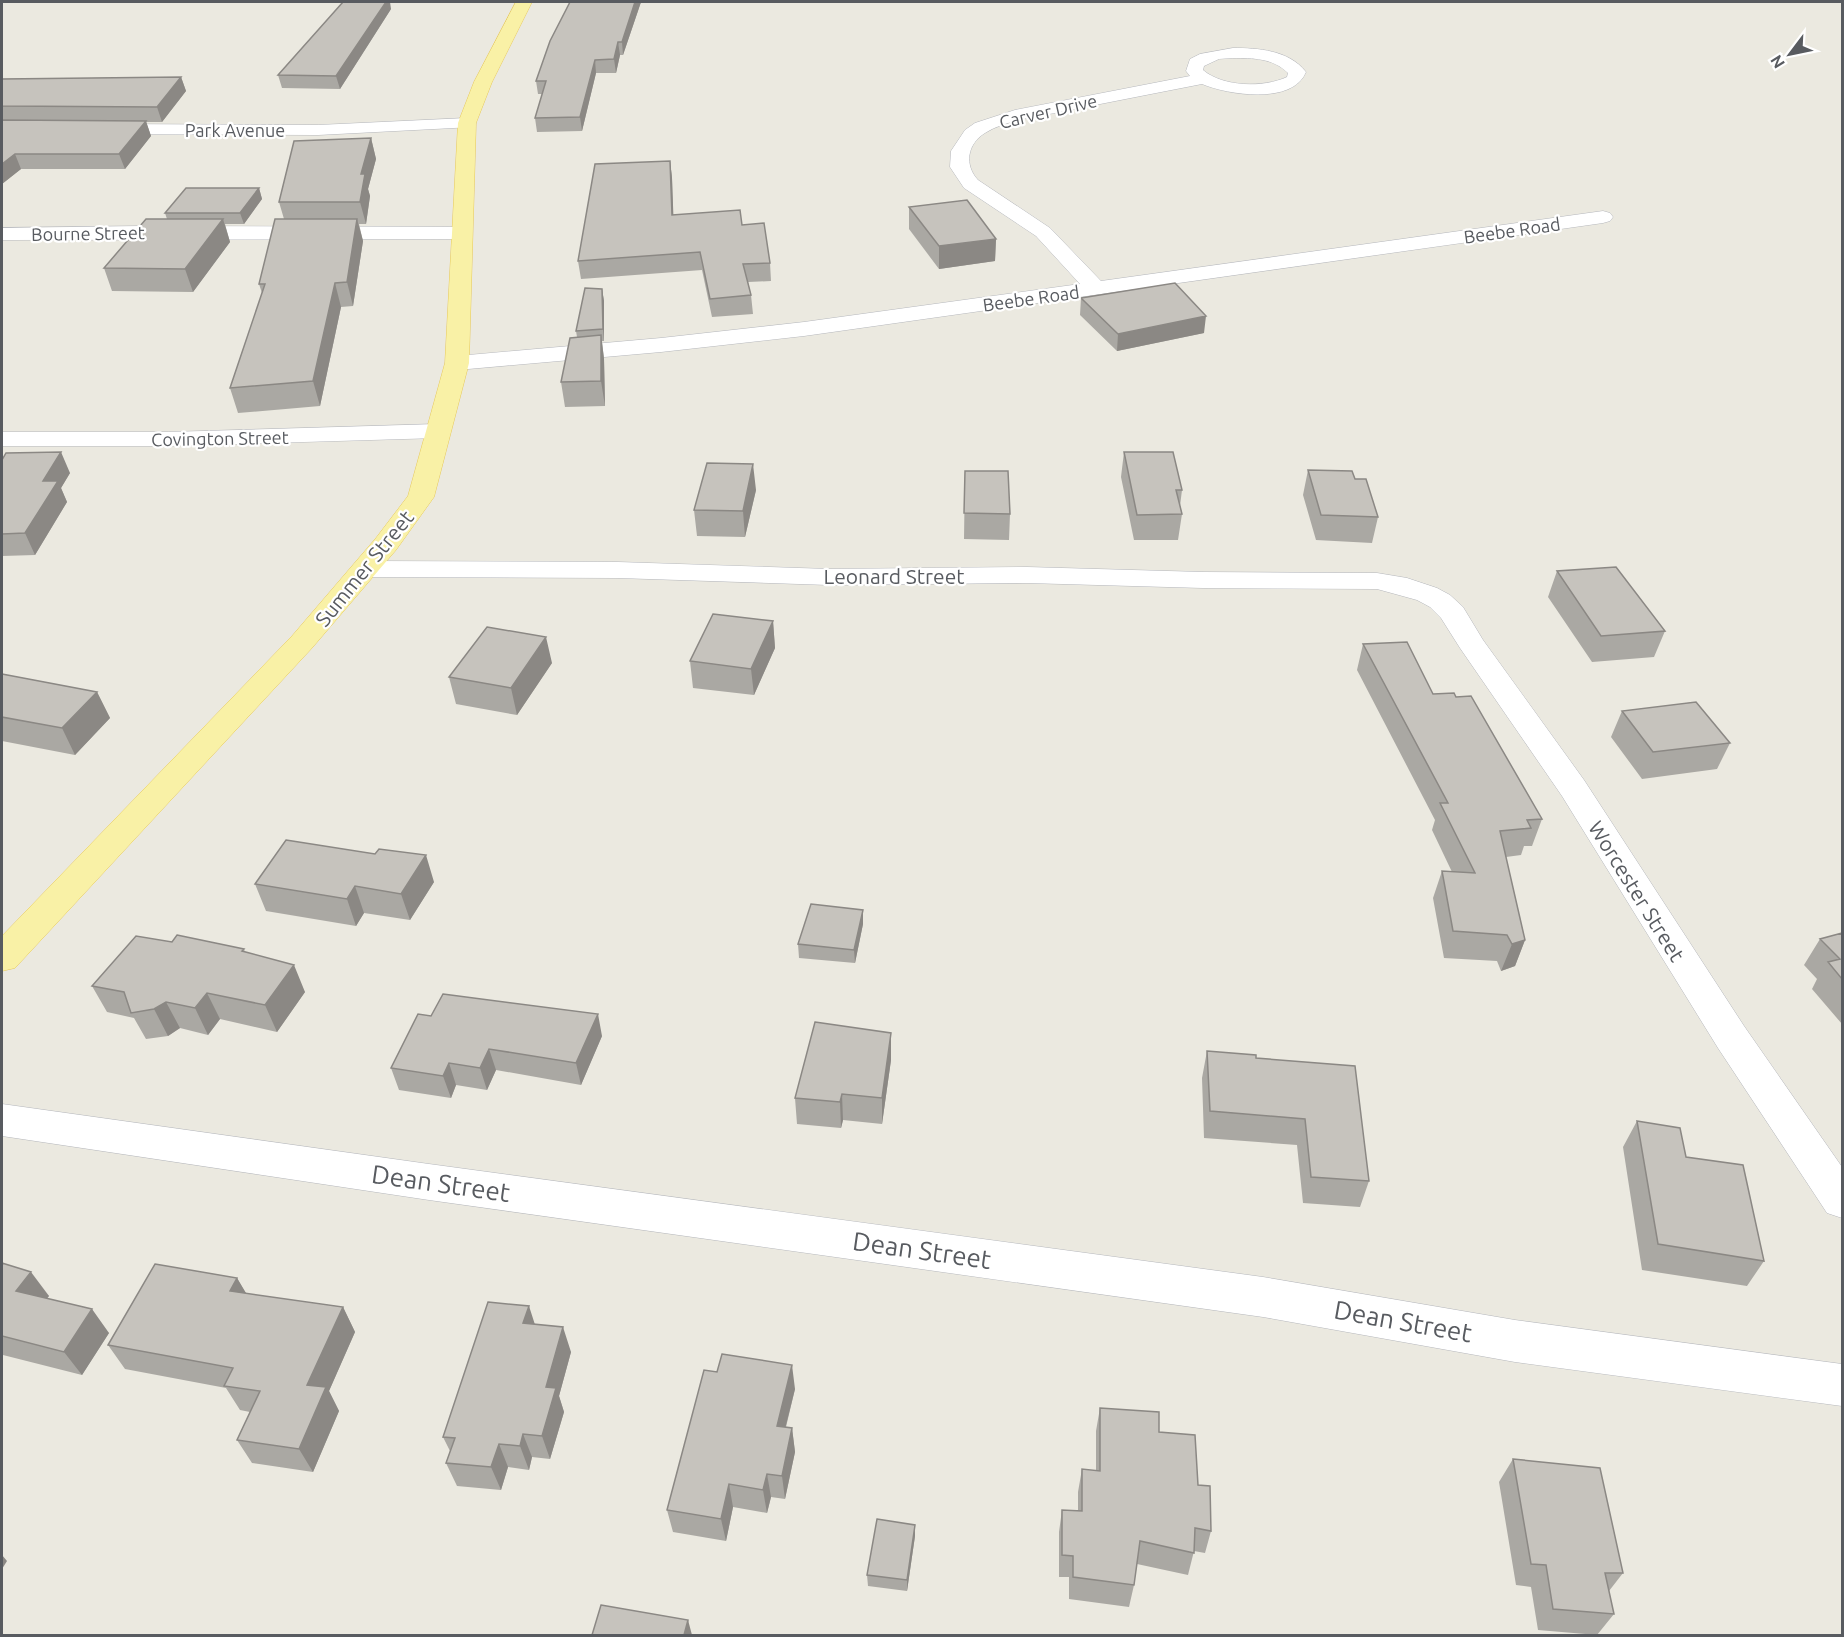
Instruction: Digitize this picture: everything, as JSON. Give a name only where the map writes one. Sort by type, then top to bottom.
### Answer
[{"type":"main road","name":"Summer Street","points":[[2,958],[302,642],[406,520],[421,497],[457,363],[464,164],[468,123],[479,92],[524,2]]},
{"type":"street","name":"Carver Drive","points":[[1096,288],[1043,232],[971,184],[960,167],[960,151],[964,142],[981,127],[1021,114],[1203,79],[1233,88],[1270,89],[1294,80],[1298,72],[1289,63],[1272,57],[1227,53],[1208,57],[1196,63],[1194,71],[1203,79]]},
{"type":"street","name":"Park Avenue","points":[[90,129],[318,129],[468,123]]},
{"type":"street","name":"Beebe Road","points":[[457,363],[745,336],[1603,217]]},
{"type":"street","name":"Bourne Street","points":[[2,234],[462,233]]},
{"type":"street","name":"Covington Street","points":[[2,439],[179,439],[438,431]]},
{"type":"street","name":"Leonard Street","points":[[365,569],[618,570],[829,577],[1027,575],[1203,580],[1377,581],[1397,584],[1422,592]]},
{"type":"street","name":"Worcester Street","points":[[1422,592],[1440,601],[1453,612],[1470,642],[1572,788],[1683,965],[1842,1200]]},
{"type":"street","name":"Dean Street","points":[[2,1120],[429,1182],[1263,1297],[1621,1357],[1842,1385]]},
{"type":"building","points":[[343,2],[386,2],[336,76],[278,75]]},
{"type":"building","points":[[570,2],[635,2],[622,42],[618,42],[614,59],[595,60],[580,117],[535,118],[546,81],[536,81],[550,41]]},
{"type":"building","points":[[181,77],[157,107],[2,106],[2,79]]},
{"type":"building","points":[[2,120],[146,121],[119,154],[15,154],[2,164]]},
{"type":"building","points":[[371,138],[361,174],[365,174],[360,202],[279,202],[294,141]]},
{"type":"building","points":[[670,161],[672,215],[740,210],[742,225],[764,223],[770,263],[743,264],[751,295],[710,299],[700,252],[578,261],[595,164]]},
{"type":"building","points":[[186,188],[259,188],[240,213],[165,213]]},
{"type":"building","points":[[967,200],[996,239],[939,246],[909,207]]},
{"type":"building","points":[[146,219],[223,219],[185,269],[104,268]]},
{"type":"building","points":[[275,219],[357,219],[347,282],[335,283],[313,381],[230,388],[265,284],[259,284]]},
{"type":"building","points":[[1175,283],[1206,316],[1118,334],[1081,298]]},
{"type":"building","points":[[585,288],[602,289],[603,329],[576,331]]},
{"type":"building","points":[[601,335],[601,381],[561,382],[570,338]]},
{"type":"building","points":[[61,452],[43,481],[58,481],[25,533],[2,534],[2,460],[6,453]]},
{"type":"building","points":[[1124,452],[1173,452],[1182,490],[1176,490],[1182,514],[1137,515]]},
{"type":"building","points":[[707,463],[753,464],[743,511],[694,510]]},
{"type":"building","points":[[1308,470],[1352,471],[1355,479],[1366,479],[1378,517],[1321,515]]},
{"type":"building","points":[[965,471],[1008,471],[1010,514],[964,513]]},
{"type":"building","points":[[1616,567],[1665,631],[1601,636],[1557,571]]},
{"type":"building","points":[[713,614],[773,621],[751,669],[690,661]]},
{"type":"building","points":[[487,627],[546,637],[511,688],[449,677]]},
{"type":"building","points":[[1407,642],[1433,694],[1454,693],[1456,697],[1471,696],[1542,819],[1527,820],[1531,828],[1500,831],[1525,940],[1512,944],[1507,935],[1453,931],[1442,871],[1475,873],[1440,803],[1448,803],[1363,644]]},
{"type":"building","points":[[2,674],[97,692],[62,728],[2,717]]},
{"type":"building","points":[[1696,702],[1730,743],[1653,752],[1622,711]]},
{"type":"building","points":[[286,840],[375,854],[379,849],[426,855],[401,894],[355,886],[347,899],[255,884]]},
{"type":"building","points":[[811,904],[863,910],[854,950],[798,944]]},
{"type":"building","points":[[1842,933],[1842,979],[1828,962],[1840,959],[1820,939]]},
{"type":"building","points":[[177,935],[244,949],[242,951],[294,965],[265,1005],[207,993],[195,1008],[166,1002],[154,1009],[131,1013],[124,992],[92,986],[136,936],[172,942]]},
{"type":"building","points":[[443,994],[598,1014],[576,1063],[489,1049],[480,1068],[449,1063],[443,1076],[391,1068],[418,1014],[431,1016]]},
{"type":"building","points":[[815,1022],[891,1033],[882,1098],[842,1094],[840,1102],[795,1098]]},
{"type":"building","points":[[1207,1051],[1256,1055],[1256,1058],[1355,1066],[1369,1181],[1311,1177],[1305,1119],[1210,1111]]},
{"type":"building","points":[[1637,1121],[1680,1128],[1686,1157],[1743,1165],[1764,1261],[1658,1244]]},
{"type":"building","points":[[2,1263],[31,1272],[16,1291],[92,1309],[64,1352],[2,1336]]},
{"type":"building","points":[[155,1264],[237,1278],[230,1291],[343,1307],[307,1385],[326,1387],[299,1449],[237,1440],[260,1391],[224,1386],[233,1368],[108,1345]]},
{"type":"building","points":[[488,1302],[529,1306],[523,1323],[563,1327],[546,1387],[556,1388],[542,1436],[523,1434],[520,1446],[499,1444],[491,1467],[446,1463],[455,1438],[443,1437]]},
{"type":"building","points":[[722,1354],[792,1365],[777,1426],[792,1428],[782,1476],[767,1474],[763,1490],[729,1484],[721,1519],[667,1510],[704,1370],[717,1372]]},
{"type":"building","points":[[1100,1408],[1159,1412],[1159,1432],[1195,1435],[1198,1485],[1210,1486],[1211,1531],[1195,1528],[1194,1553],[1140,1541],[1134,1585],[1073,1577],[1073,1556],[1062,1555],[1062,1510],[1082,1511],[1082,1469],[1100,1471]]},
{"type":"building","points":[[1513,1459],[1600,1468],[1623,1573],[1605,1573],[1614,1614],[1553,1609],[1546,1565],[1531,1564]]},
{"type":"building","points":[[877,1519],[915,1525],[907,1580],[867,1575]]},
{"type":"building","points":[[601,1605],[688,1620],[684,1635],[592,1635]]}]
